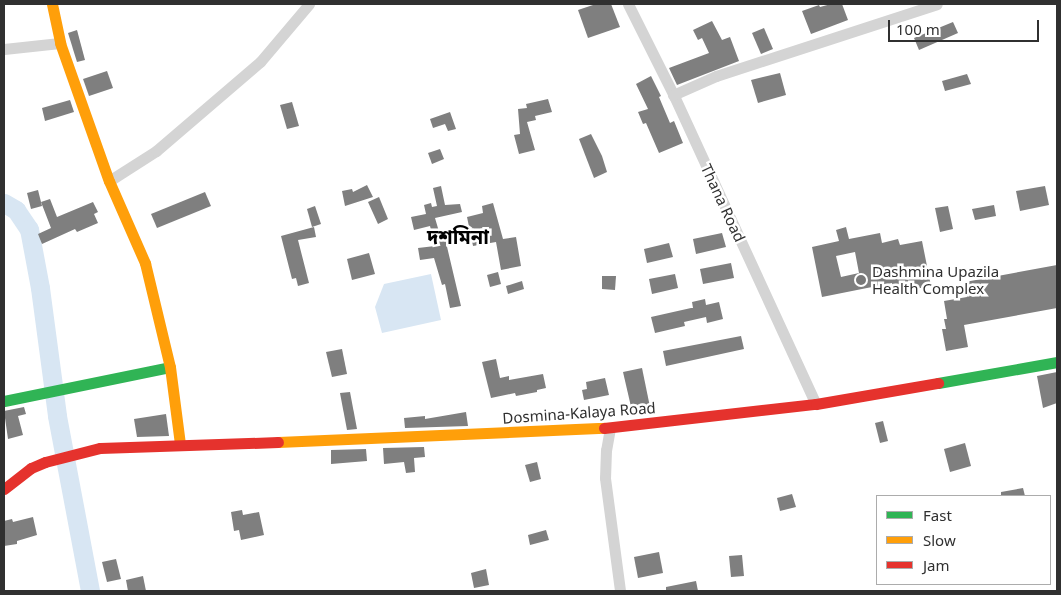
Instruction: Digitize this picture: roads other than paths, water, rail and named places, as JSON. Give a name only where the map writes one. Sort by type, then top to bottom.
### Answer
[{"type":"street","points":[[52,4],[60,43],[108,181],[145,263],[170,367],[180,444]]},
{"type":"street","points":[[108,181],[156,151],[260,62],[309,4]]},
{"type":"street","name":"Thana Road","points":[[628,4],[673,95],[816,404]]},
{"type":"street","points":[[673,95],[716,76],[937,4]]},
{"type":"street","points":[[4,49],[60,43]]},
{"type":"street","name":"Dosmina-Kalaya Road","points":[[4,489],[19,475],[45,462],[100,448],[484,435],[610,428],[816,404],[1057,362]]},
{"type":"street","points":[[4,401],[65,386],[170,367]]},
{"type":"street","points":[[4,409],[22,396]]},
{"type":"street","points":[[610,428],[606,450],[605,478],[620,591]]},
{"type":"water","points":[[431,274],[441,320],[382,333],[375,307],[384,284]]},
{"type":"waterway","points":[[4,203],[16,210],[29,229],[40,288],[57,416],[90,591]]},
{"type":"place","name":"Dashmina Upazila Health Complex","points":[[861,280]]},
{"type":"district","name":"দশমিনা","points":[[458,236]]}]
